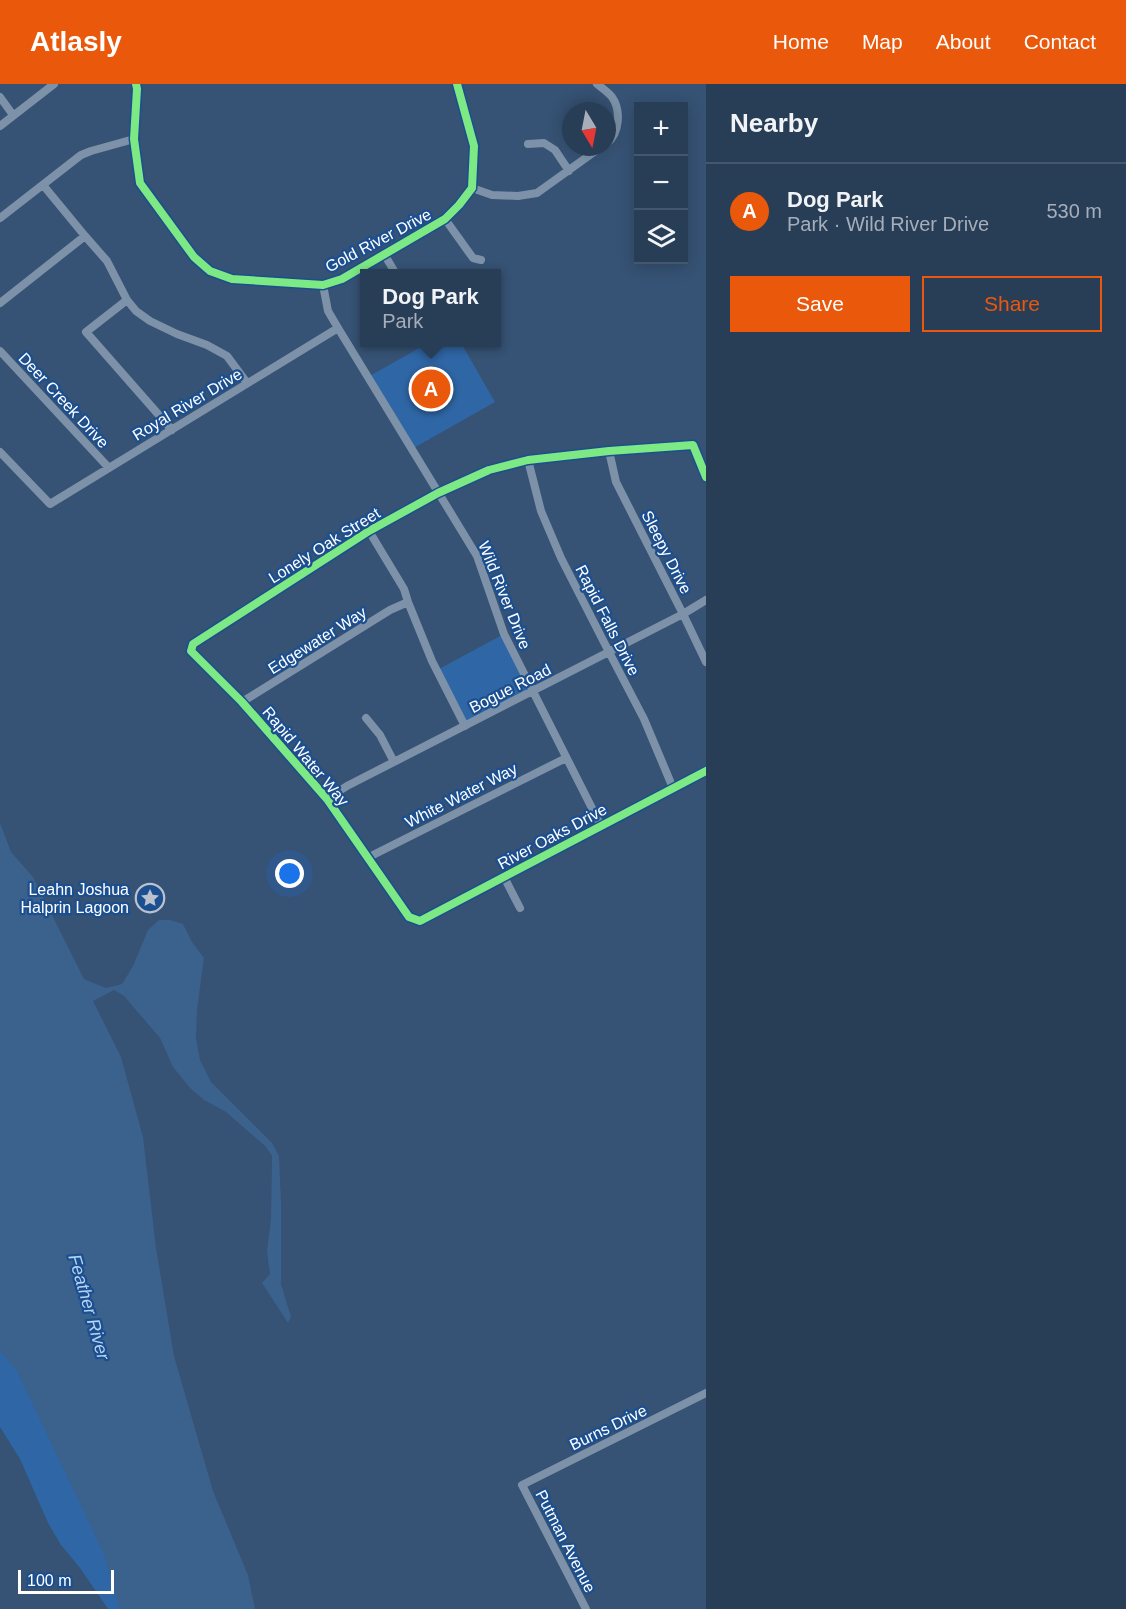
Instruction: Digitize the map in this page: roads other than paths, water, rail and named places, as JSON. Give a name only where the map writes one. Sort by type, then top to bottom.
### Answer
[{"type":"street","points":[[0,126],[54,84]]},
{"type":"street","name":"Gold River Drive","points":[[136,84],[134,139],[140,183],[194,257],[210,271],[232,279],[323,285],[342,279],[445,219],[472,188]]},
{"type":"street","points":[[457,84],[474,146],[472,188],[492,195],[518,196],[537,193],[589,156]]},
{"type":"street","points":[[597,84],[611,95],[614,102]]},
{"type":"street","points":[[0,97],[13,115]]},
{"type":"street","points":[[616,105],[618,123],[616,128]]},
{"type":"street","points":[[0,218],[81,155],[134,139]]},
{"type":"street","points":[[528,144],[544,143],[555,150],[569,171]]},
{"type":"street","points":[[43,185],[107,261],[127,300],[136,311],[150,321],[227,356],[248,383]]},
{"type":"street","points":[[445,219],[473,258],[481,260]]},
{"type":"street","points":[[0,303],[85,236]]},
{"type":"street","points":[[384,255],[393,269]]},
{"type":"street","name":"Wild River Drive","points":[[323,285],[328,311],[477,556],[504,634],[601,826]]},
{"type":"street","points":[[127,300],[86,332],[172,430]]},
{"type":"street","name":"Royal River Drive","points":[[0,452],[50,504],[338,328]]},
{"type":"street","name":"Deer Creek Drive","points":[[0,351],[109,468]]},
{"type":"street","name":"Lonely Oak Street","points":[[191,651],[193,644],[369,531],[438,493],[489,470],[528,460],[693,445],[706,477]]},
{"type":"street","name":"Sleepy Drive","points":[[609,451],[616,482],[706,662]]},
{"type":"street","name":"Rapid Falls Drive","points":[[528,460],[541,511],[561,558],[644,719],[673,788]]},
{"type":"street","points":[[369,531],[404,589],[432,662],[465,726]]},
{"type":"street","name":"Bogue Road","points":[[327,799],[347,786],[533,692],[706,600]]},
{"type":"street","name":"Edgewater Way","points":[[242,702],[390,610],[408,602]]},
{"type":"street","name":"Rapid Water Way","points":[[191,651],[242,702],[327,799],[409,917]]},
{"type":"street","points":[[366,718],[380,735],[394,762]]},
{"type":"street","name":"White Water Way","points":[[369,857],[566,758]]},
{"type":"street","name":"River Oaks Drive","points":[[409,917],[420,921],[706,771]]},
{"type":"street","points":[[504,877],[520,908]]},
{"type":"street","name":"Burns Drive","points":[[522,1485],[706,1393]]},
{"type":"street","name":"Putman Avenue","points":[[522,1485],[586,1609]]},
{"type":"water","name":"Feather River","points":[[0,823],[11,852],[33,877],[84,979],[106,988],[122,984],[133,966],[148,930],[159,920],[170,920],[183,924],[192,942],[204,958],[197,1010],[196,1039],[200,1060],[211,1082],[272,1143],[279,1156],[281,1284],[291,1317],[288,1323],[262,1283],[270,1274],[267,1251],[271,1219],[272,1156],[265,1146],[226,1112],[204,1100],[190,1088],[173,1067],[160,1038],[124,996],[114,990],[93,1001],[121,1057],[143,1137],[156,1248],[174,1356],[213,1491],[248,1575],[255,1609],[120,1609],[104,1554],[17,1371],[0,1351]]},
{"type":"place","name":"Dog Park","points":[[431,389]]},
{"type":"place","name":"Leahn Joshua Halprin Lagoon","points":[[150,898]]}]
